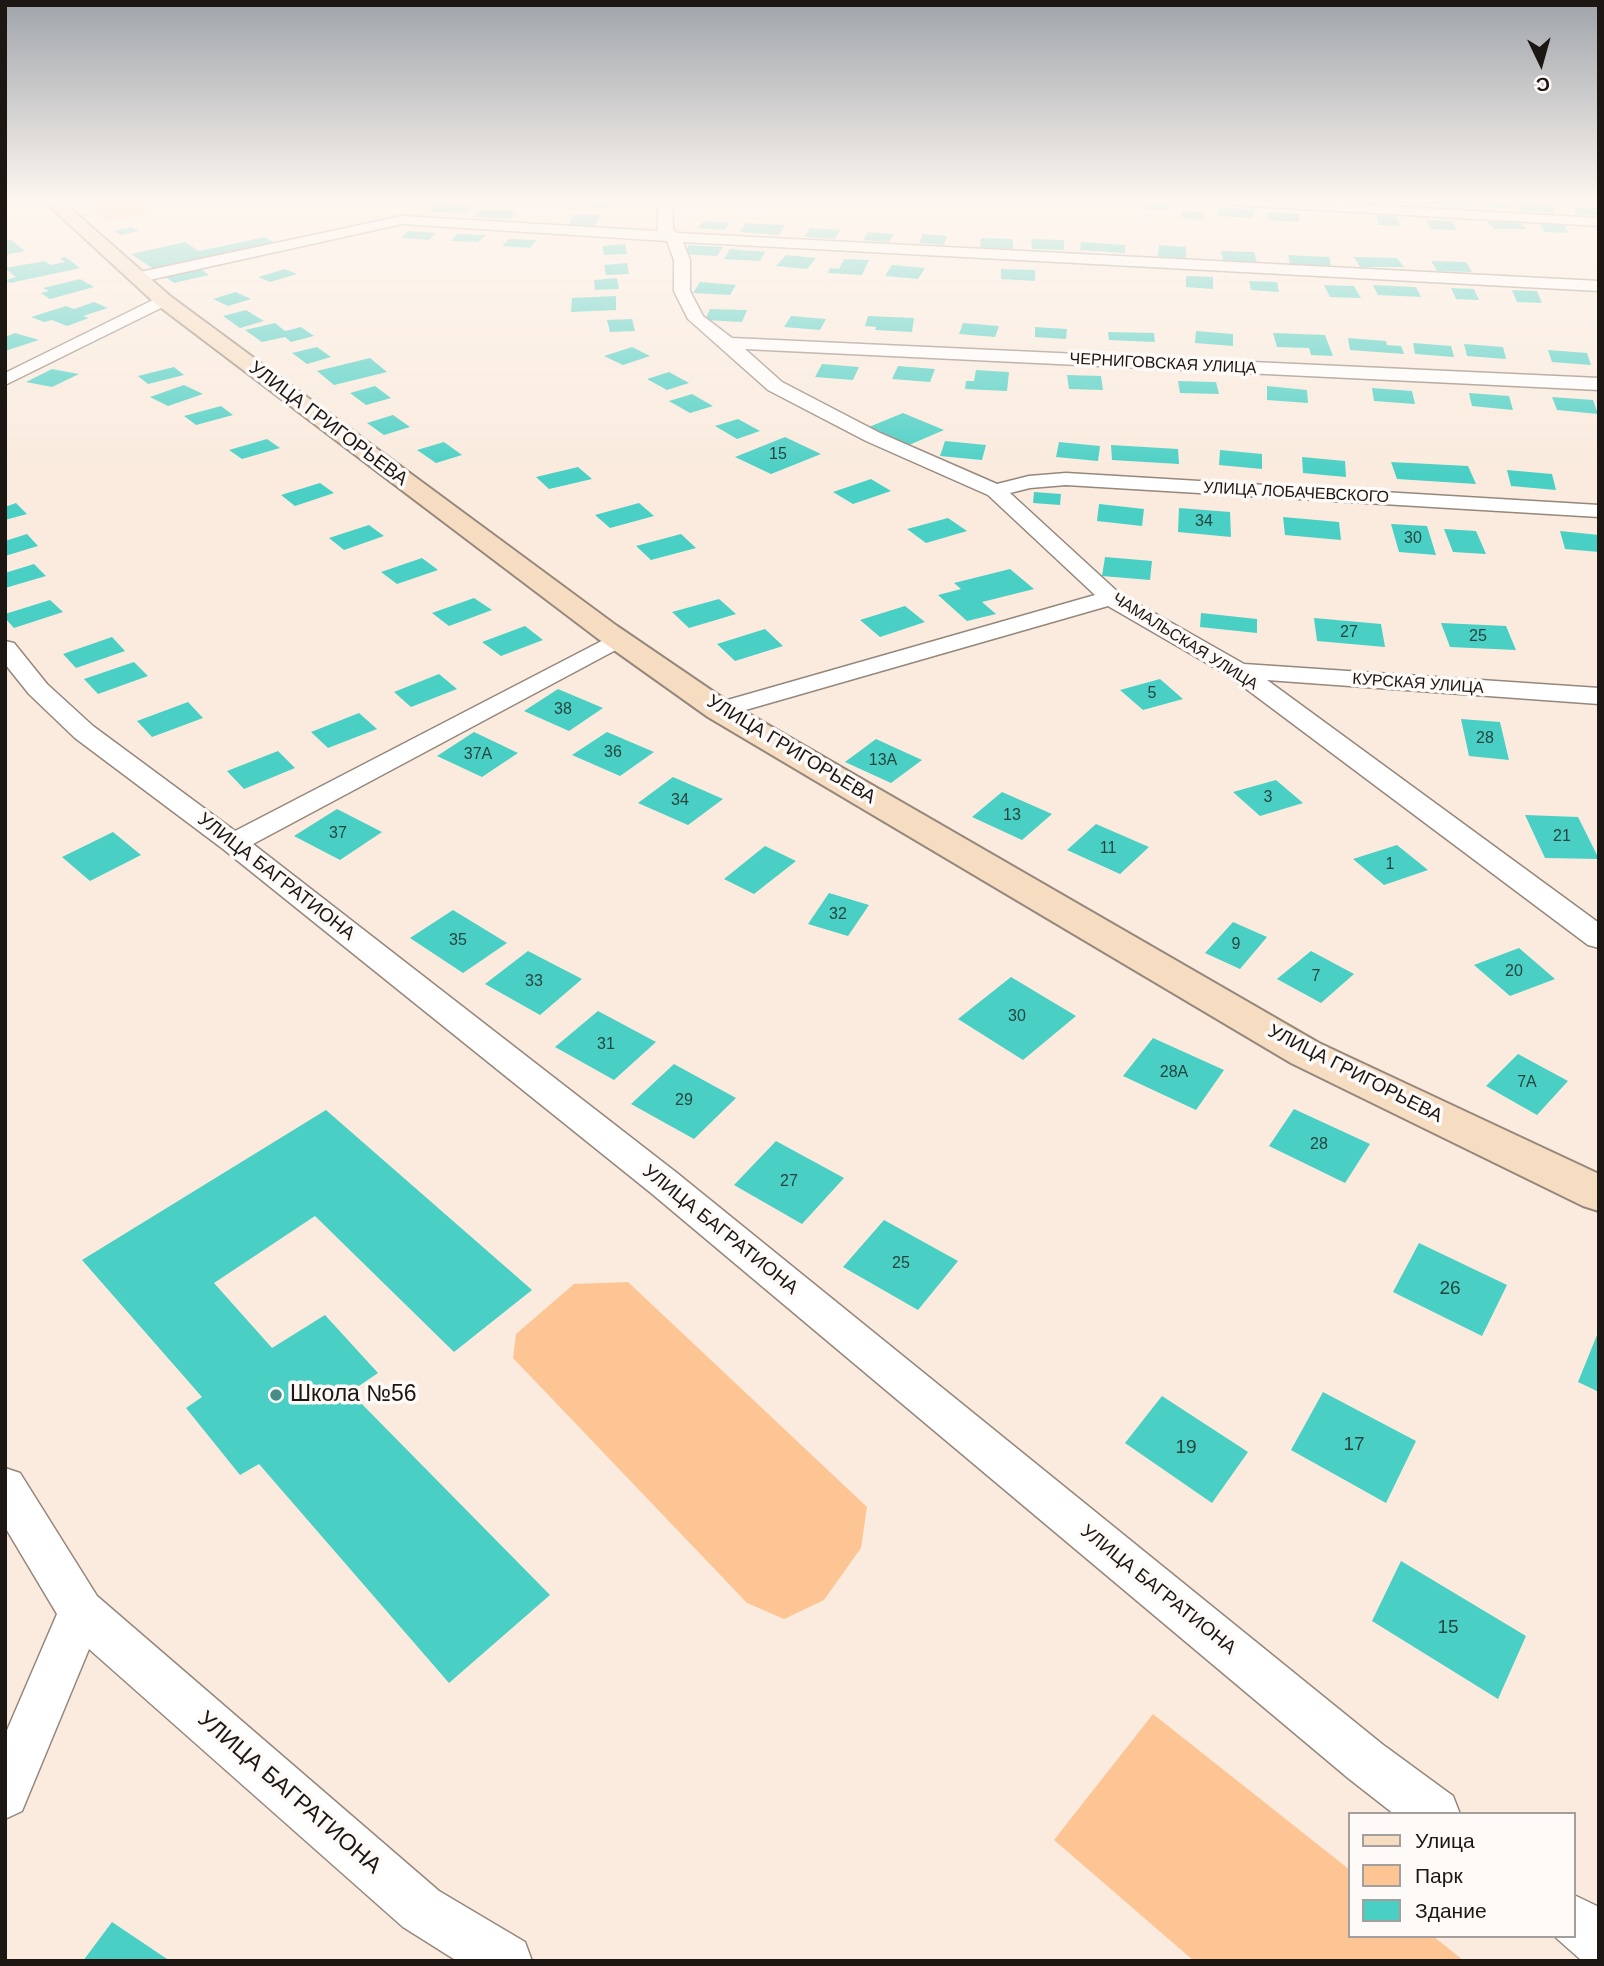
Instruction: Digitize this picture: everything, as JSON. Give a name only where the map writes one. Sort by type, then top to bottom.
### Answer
[{"type":"main road","name":"УЛИЦА ГРИГОРЬЕВА","points":[[156,293],[619,639],[719,710],[1305,1053],[1599,1194]]},
{"type":"street","name":"ЧАМАЛЬСКАЯ УЛИЦА","points":[[683,293],[696,319],[775,386],[873,437],[996,491],[1111,598],[1238,671],[1599,938]]},
{"type":"street","points":[[5,380],[163,300]]},
{"type":"street","name":"ЧЕРНИГОВСКАЯ УЛИЦА","points":[[728,344],[1599,384]]},
{"type":"street","name":"УЛИЦА ЛОБАЧЕВСКОГО","points":[[996,491],[1030,482],[1066,479],[1599,511]]},
{"type":"street","points":[[719,710],[1111,598]]},
{"type":"street","points":[[233,842],[619,639]]},
{"type":"street","name":"УЛИЦА БАГРАТИОНА","points":[[5,648],[37,689],[84,733],[233,842],[664,1183],[1366,1761],[1432,1812]]},
{"type":"street","name":"КУРСКАЯ УЛИЦА","points":[[1238,671],[1599,696]]},
{"type":"street","name":"УЛИЦА БАГРАТИОНА","points":[[5,1487],[82,1612],[421,1909],[506,1961]]},
{"type":"street","points":[[5,1794],[82,1612]]},
{"type":"street","points":[[1576,1923],[1599,1940]]},
{"type":"green space","points":[[628,1282],[867,1507],[861,1548],[824,1600],[784,1619],[747,1603],[513,1358],[516,1334],[574,1284]]},
{"type":"green space","points":[[1153,1714],[1348,1868],[1348,1938],[1435,1938],[1464,1961],[1194,1961],[1054,1840]]},
{"type":"building","points":[[42,293],[73,293],[50,299]]},
{"type":"building","points":[[238,293],[251,299],[228,306],[213,299]]},
{"type":"building","points":[[693,293],[731,293],[730,295]]},
{"type":"building","points":[[1328,293],[1358,293],[1361,298],[1330,297]]},
{"type":"building","points":[[1377,293],[1419,293],[1421,297],[1378,295]]},
{"type":"building","points":[[1453,293],[1476,293],[1479,300],[1456,299]]},
{"type":"building","points":[[1513,293],[1538,293],[1542,303],[1517,302]]},
{"type":"building","points":[[616,296],[616,310],[571,312],[572,298]]},
{"type":"building","points":[[94,302],[108,308],[83,316],[89,318],[67,326],[52,320],[44,322],[31,317],[66,306],[74,309]]},
{"type":"building","points":[[710,309],[747,310],[742,322],[705,320]]},
{"type":"building","points":[[246,310],[264,321],[240,328],[223,316]]},
{"type":"building","points":[[791,316],[826,319],[820,330],[784,327]]},
{"type":"building","points":[[868,316],[914,318],[912,332],[875,330],[876,327],[865,326]]},
{"type":"building","points":[[632,319],[635,331],[610,332],[607,320]]},
{"type":"building","points":[[275,323],[285,331],[301,327],[314,336],[291,342],[285,337],[262,342],[245,330]]},
{"type":"building","points":[[963,323],[999,326],[995,337],[959,334]]},
{"type":"building","points":[[1035,327],[1067,329],[1066,339],[1035,337]]},
{"type":"building","points":[[1196,331],[1233,334],[1233,346],[1195,343]]},
{"type":"building","points":[[1108,332],[1154,333],[1155,342],[1109,340]]},
{"type":"building","points":[[15,333],[39,340],[5,351],[5,337]]},
{"type":"building","points":[[1273,333],[1325,335],[1333,356],[1311,355],[1309,348],[1277,347]]},
{"type":"building","points":[[1348,338],[1386,341],[1387,345],[1401,346],[1404,354],[1350,350]]},
{"type":"building","points":[[1413,343],[1451,346],[1454,357],[1415,354]]},
{"type":"building","points":[[1464,344],[1503,347],[1506,359],[1467,356]]},
{"type":"building","points":[[317,347],[331,357],[307,364],[292,353]]},
{"type":"building","points":[[632,347],[650,356],[623,365],[604,356]]},
{"type":"building","points":[[1548,350],[1587,353],[1591,365],[1552,362]]},
{"type":"building","points":[[370,358],[387,372],[334,385],[317,371]]},
{"type":"building","points":[[822,364],[859,367],[853,380],[815,377]]},
{"type":"building","points":[[898,366],[935,369],[930,382],[892,379]]},
{"type":"building","points":[[174,367],[184,375],[148,384],[138,376]]},
{"type":"building","points":[[52,369],[79,374],[52,387],[26,382]]},
{"type":"building","points":[[976,370],[1009,372],[1007,391],[965,389],[966,381],[974,381]]},
{"type":"building","points":[[669,372],[689,383],[667,390],[647,379]]},
{"type":"building","points":[[1067,375],[1101,376],[1103,390],[1069,389]]},
{"type":"building","points":[[1178,381],[1216,382],[1219,394],[1180,393]]},
{"type":"building","points":[[184,385],[203,394],[168,406],[150,397]]},
{"type":"building","points":[[375,386],[391,398],[366,405],[350,393]]},
{"type":"building","points":[[1267,386],[1307,390],[1308,403],[1267,400]]},
{"type":"building","points":[[1372,388],[1412,391],[1415,404],[1374,401]]},
{"type":"building","points":[[1469,393],[1509,396],[1513,410],[1472,406]]},
{"type":"building","points":[[692,394],[713,406],[690,413],[669,401]]},
{"type":"building","points":[[1552,397],[1593,400],[1598,414],[1557,410]]},
{"type":"building","points":[[221,406],[233,415],[196,425],[184,416]]},
{"type":"building","points":[[903,413],[944,430],[909,445],[869,427]]},
{"type":"building","points":[[393,415],[410,427],[384,435],[367,423]]},
{"type":"building","points":[[738,419],[760,431],[737,439],[715,426]]},
{"type":"building","points":[[785,437],[821,454],[771,474],[735,457]]},
{"type":"building","points":[[267,439],[280,448],[242,459],[229,450]]},
{"type":"building","points":[[945,441],[986,445],[982,460],[940,456]]},
{"type":"building","points":[[444,442],[462,455],[436,463],[417,450]]},
{"type":"building","points":[[1059,442],[1100,446],[1098,461],[1056,457]]},
{"type":"building","points":[[1111,445],[1178,449],[1179,464],[1112,460]]},
{"type":"building","points":[[1220,450],[1262,454],[1262,469],[1219,465]]},
{"type":"building","points":[[1302,457],[1345,461],[1346,477],[1303,473]]},
{"type":"building","points":[[1391,462],[1468,466],[1476,484],[1397,479]]},
{"type":"building","points":[[578,467],[592,479],[549,489],[536,477]]},
{"type":"building","points":[[1507,470],[1552,474],[1556,490],[1511,486]]},
{"type":"building","points":[[871,479],[891,491],[853,504],[833,492]]},
{"type":"building","points":[[320,483],[334,493],[295,506],[281,495]]},
{"type":"building","points":[[1034,492],[1061,494],[1060,505],[1033,503]]},
{"type":"building","points":[[16,503],[27,514],[5,520],[5,507]]},
{"type":"building","points":[[639,503],[654,516],[610,528],[595,515]]},
{"type":"building","points":[[1099,504],[1144,509],[1142,526],[1097,521]]},
{"type":"building","points":[[1179,508],[1230,512],[1231,537],[1178,532]]},
{"type":"building","points":[[1283,517],[1339,522],[1341,540],[1285,535]]},
{"type":"building","points":[[948,518],[967,531],[926,543],[907,529]]},
{"type":"building","points":[[1391,524],[1427,526],[1436,555],[1399,552]]},
{"type":"building","points":[[369,525],[384,536],[344,550],[329,538]]},
{"type":"building","points":[[1444,529],[1476,531],[1486,554],[1453,552]]},
{"type":"building","points":[[1560,531],[1599,535],[1599,552],[1565,549]]},
{"type":"building","points":[[27,534],[38,546],[5,556],[5,541]]},
{"type":"building","points":[[681,534],[696,548],[651,560],[636,546]]},
{"type":"building","points":[[1105,557],[1152,561],[1150,580],[1102,576]]},
{"type":"building","points":[[422,558],[438,570],[397,584],[381,572]]},
{"type":"building","points":[[34,564],[46,576],[5,588],[5,573]]},
{"type":"building","points":[[1010,569],[1034,589],[982,602],[996,614],[967,621],[938,595],[961,589],[954,583]]},
{"type":"building","points":[[474,598],[492,610],[449,626],[432,613]]},
{"type":"building","points":[[719,599],[736,614],[689,628],[672,612]]},
{"type":"building","points":[[50,600],[63,612],[14,628],[5,618],[5,614]]},
{"type":"building","points":[[905,606],[925,622],[880,637],[860,620]]},
{"type":"building","points":[[1201,613],[1257,619],[1257,633],[1200,627]]},
{"type":"building","points":[[1314,618],[1381,624],[1385,647],[1317,641]]},
{"type":"building","points":[[1441,623],[1506,626],[1516,650],[1450,647]]},
{"type":"building","points":[[525,626],[543,640],[501,656],[482,642]]},
{"type":"building","points":[[765,629],[783,646],[735,661],[717,644]]},
{"type":"building","points":[[112,637],[125,651],[76,668],[63,654]]},
{"type":"building","points":[[134,662],[148,676],[98,694],[84,679]]},
{"type":"building","points":[[439,674],[457,689],[411,707],[394,692]]},
{"type":"building","points":[[1160,679],[1183,699],[1143,710],[1120,690]]},
{"type":"building","points":[[558,689],[603,708],[569,731],[524,711]]},
{"type":"building","points":[[188,702],[203,718],[152,737],[137,721]]},
{"type":"building","points":[[359,713],[377,729],[328,748],[311,732]]},
{"type":"building","points":[[1461,719],[1500,722],[1509,760],[1469,756]]},
{"type":"building","points":[[474,732],[518,753],[482,777],[437,756]]},
{"type":"building","points":[[607,732],[654,752],[620,776],[572,755]]},
{"type":"building","points":[[876,739],[922,760],[891,783],[845,762]]},
{"type":"building","points":[[278,751],[295,768],[244,789],[227,771]]},
{"type":"building","points":[[673,777],[723,799],[688,825],[638,803]]},
{"type":"building","points":[[1276,780],[1303,803],[1260,816],[1233,792]]},
{"type":"building","points":[[1002,792],[1052,814],[1022,840],[972,817]]},
{"type":"building","points":[[337,809],[382,832],[340,860],[294,836]]},
{"type":"building","points":[[1525,815],[1578,817],[1599,859],[1545,858]]},
{"type":"building","points":[[1096,824],[1149,847],[1120,874],[1067,850]]},
{"type":"building","points":[[113,832],[141,855],[90,881],[62,857]]},
{"type":"building","points":[[1397,845],[1428,870],[1384,885],[1353,859]]},
{"type":"building","points":[[765,846],[796,861],[754,894],[724,879]]},
{"type":"building","points":[[829,893],[869,905],[848,936],[808,924]]},
{"type":"building","points":[[453,910],[507,943],[463,973],[410,938]]},
{"type":"building","points":[[1233,922],[1267,937],[1240,969],[1205,953]]},
{"type":"building","points":[[1519,948],[1555,979],[1510,996],[1474,965]]},
{"type":"building","points":[[528,951],[582,979],[540,1015],[485,984]]},
{"type":"building","points":[[1311,951],[1354,974],[1321,1003],[1277,979]]},
{"type":"building","points":[[1011,977],[1076,1016],[1023,1060],[958,1019]]},
{"type":"building","points":[[598,1011],[656,1042],[614,1080],[555,1047]]},
{"type":"building","points":[[1153,1038],[1224,1070],[1196,1110],[1123,1076]]},
{"type":"building","points":[[1518,1054],[1568,1081],[1537,1115],[1486,1086]]},
{"type":"building","points":[[674,1064],[736,1098],[694,1139],[631,1104]]},
{"type":"building","points":[[1294,1109],[1370,1144],[1345,1183],[1269,1146]]},
{"type":"building","name":"Школа №56","points":[[326,1110],[532,1290],[454,1352],[315,1216],[214,1283],[272,1348],[325,1315],[378,1373],[350,1392],[550,1595],[449,1683],[259,1464],[240,1475],[186,1408],[202,1397],[82,1260]]},
{"type":"building","points":[[776,1141],[844,1178],[802,1224],[734,1185]]},
{"type":"building","points":[[884,1220],[958,1261],[918,1310],[843,1267]]},
{"type":"building","points":[[1419,1243],[1507,1285],[1482,1336],[1393,1292]]},
{"type":"building","points":[[1599,1330],[1599,1392],[1578,1382]]},
{"type":"building","points":[[1323,1392],[1416,1441],[1386,1503],[1291,1450]]},
{"type":"building","points":[[1162,1396],[1248,1452],[1212,1503],[1125,1443]]},
{"type":"building","points":[[1401,1561],[1526,1636],[1498,1699],[1372,1621]]},
{"type":"building","points":[[112,1922],[170,1961],[83,1961]]},
{"type":"place","name":"Школа №56","points":[[276,1395]]}]
